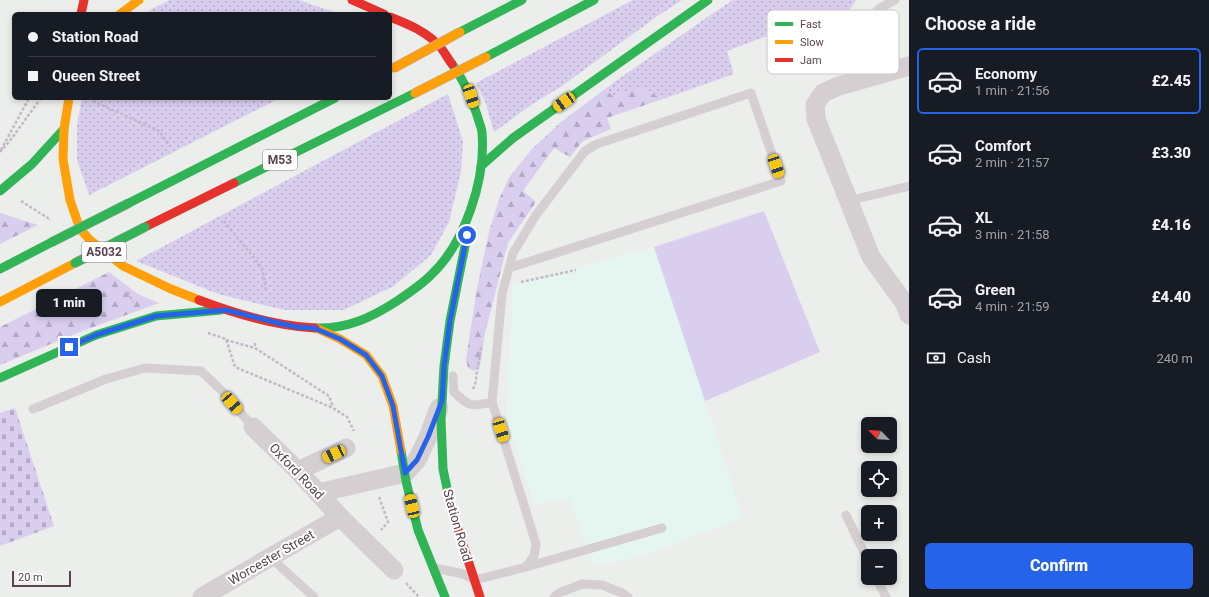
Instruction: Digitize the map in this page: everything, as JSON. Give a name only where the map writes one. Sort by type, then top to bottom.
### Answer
[{"type":"main road","points":[[81,12],[84,0]]},
{"type":"main road","points":[[123,12],[139,0]]},
{"type":"main road","points":[[352,0],[379,12]]},
{"type":"main road","points":[[392,69],[522,0]]},
{"type":"main road","name":"M53","points":[[0,302],[145,227],[486,57],[594,0]]},
{"type":"main road","points":[[481,166],[513,138],[708,0]]},
{"type":"main road","name":"A5032","points":[[69,100],[64,129],[64,159],[70,200],[80,228],[90,240],[108,256],[123,266],[170,289],[226,310],[297,327],[327,328],[355,322],[386,308],[416,288],[432,274],[447,255],[463,228],[477,190],[481,166],[482,132],[471,96],[460,76],[440,47],[425,34],[410,25],[392,18]]},
{"type":"main road","name":"M53","points":[[0,269],[331,100]]},
{"type":"main road","points":[[0,191],[32,164],[64,129]]},
{"type":"main road","name":"Station Road","points":[[477,190],[450,321],[444,366],[441,420],[443,469],[450,505],[480,597]]},
{"type":"main road","name":"A5032","points":[[0,378],[96,335],[156,316],[226,310]]},
{"type":"main road","name":"A5032","points":[[314,328],[340,339],[366,355],[382,376],[393,406],[405,473],[418,530],[445,597]]},
{"type":"street","points":[[899,69],[909,66]]},
{"type":"street","points":[[881,74],[839,86],[823,93],[815,105],[816,119],[871,257],[908,307]]},
{"type":"street","points":[[318,492],[405,473],[417,460],[442,401]]},
{"type":"street","name":"Oxford Road","points":[[253,427],[298,471],[340,517]]},
{"type":"street","points":[[298,471],[351,441]]},
{"type":"street","points":[[340,517],[394,570]]},
{"type":"street","name":"Worcester Street","points":[[202,597],[340,517]]},
{"type":"lane","points":[[878,10],[895,0]]},
{"type":"lane","points":[[509,268],[781,181],[751,93],[597,144],[585,151],[536,215],[514,253],[509,268],[502,294],[492,402],[536,544],[534,556],[526,567]]},
{"type":"lane","points":[[846,195],[909,186]]},
{"type":"lane","points":[[450,321],[454,392],[464,403],[478,406],[492,402]]},
{"type":"lane","points":[[33,409],[106,379],[145,368],[201,371],[222,391],[253,427]]},
{"type":"lane","points":[[846,515],[862,549]]},
{"type":"lane","points":[[432,567],[462,574],[475,580],[662,528]]},
{"type":"lane","points":[[270,557],[314,597]]},
{"type":"lane","points":[[554,597],[559,592],[582,584],[602,585],[628,597]]},
{"type":"lane","points":[[880,585],[886,597]]},
{"type":"path","points":[[0,152],[29,100]]},
{"type":"path","points":[[0,152],[10,142],[40,100]]},
{"type":"path","points":[[93,101],[159,131],[170,146]]},
{"type":"path","points":[[224,221],[262,268],[266,290]]},
{"type":"path","points":[[201,333],[209,333],[226,340],[255,348],[329,396],[333,408]]},
{"type":"path","points":[[226,340],[235,367],[333,408],[347,417],[351,441]]},
{"type":"path","points":[[255,342],[255,348]]},
{"type":"path","points":[[369,545],[388,522],[373,480]]},
{"type":"shaded area","points":[[654,247],[743,517],[663,548],[617,562],[593,564],[570,499],[534,504],[506,418],[513,285]]},
{"type":"green space","points":[[170,0],[299,0],[334,12],[148,12]]},
{"type":"green space","points":[[633,0],[682,0],[659,15],[562,86],[534,103],[494,132],[486,104],[476,83]]},
{"type":"green space","points":[[733,0],[856,0],[850,10],[767,10],[767,36],[727,51],[734,74],[663,99],[640,88],[613,96],[607,91],[613,83]]},
{"type":"green space","points":[[613,83],[607,91],[613,96],[640,88],[663,99],[607,118],[611,129],[583,141],[570,157],[554,148],[523,191],[536,202],[508,243],[485,333],[480,366],[474,371],[468,368],[466,359],[477,288],[489,232],[499,199],[510,176],[532,149],[561,122]]},
{"type":"green space","points":[[448,94],[463,141],[461,172],[449,222],[431,255],[394,286],[344,310],[284,310],[218,294],[136,261]]},
{"type":"green space","points":[[82,100],[276,100],[89,195],[77,160],[77,125]]},
{"type":"green space","points":[[764,211],[820,352],[705,401],[654,247]]},
{"type":"green space","points":[[0,213],[38,225],[0,244]]},
{"type":"green space","points":[[109,272],[138,294],[159,303],[80,332],[0,365],[0,327]]},
{"type":"green space","points":[[15,408],[54,526],[0,546],[0,413]]},
{"type":"traffic: fast","points":[[460,32],[522,0]]},
{"type":"traffic: fast","points":[[486,57],[594,0]]},
{"type":"traffic: fast","points":[[481,166],[513,138],[708,0]]},
{"type":"traffic: fast","points":[[315,328],[338,327],[378,313],[415,289],[427,279],[443,262],[454,246],[471,209],[477,190],[482,151],[482,129],[470,96],[461,77],[452,64]]},
{"type":"traffic: fast","points":[[234,183],[415,93]]},
{"type":"traffic: fast","points":[[129,203],[331,100]]},
{"type":"traffic: fast","points":[[0,191],[32,164],[64,129]]},
{"type":"traffic: fast","points":[[52,242],[129,203]]},
{"type":"traffic: fast","points":[[75,263],[145,227]]},
{"type":"traffic: fast","points":[[449,498],[443,469],[441,420],[444,366],[450,321],[468,231]]},
{"type":"traffic: fast","points":[[0,269],[52,242]]},
{"type":"traffic: fast","points":[[0,378],[96,335],[156,316],[221,310]]},
{"type":"traffic: fast","points":[[401,451],[406,481],[418,530],[445,597]]},
{"type":"traffic: slow","points":[[123,12],[139,0]]},
{"type":"traffic: slow","points":[[394,68],[460,32]]},
{"type":"traffic: slow","points":[[415,93],[486,57]]},
{"type":"traffic: slow","points":[[69,100],[64,129],[63,159],[70,200],[80,229],[90,240],[123,266],[171,289],[199,300]]},
{"type":"traffic: slow","points":[[0,302],[75,263]]},
{"type":"traffic: slow","points":[[316,328],[340,339],[366,355],[382,376],[393,406],[401,451]]},
{"type":"traffic: jam","points":[[81,12],[84,0]]},
{"type":"traffic: jam","points":[[352,0],[379,12]]},
{"type":"traffic: jam","points":[[392,18],[411,26],[430,37],[441,48],[452,64]]},
{"type":"traffic: jam","points":[[145,227],[234,183]]},
{"type":"traffic: jam","points":[[199,300],[227,310],[270,322],[315,328]]},
{"type":"traffic: jam","points":[[449,498],[480,597]]},
{"type":"route","points":[[69,347],[96,335],[156,316],[226,310],[266,321],[297,327],[314,328],[340,339],[366,355],[382,376],[393,406],[405,473],[417,460],[442,401],[444,366],[450,321],[467,235]]}]
